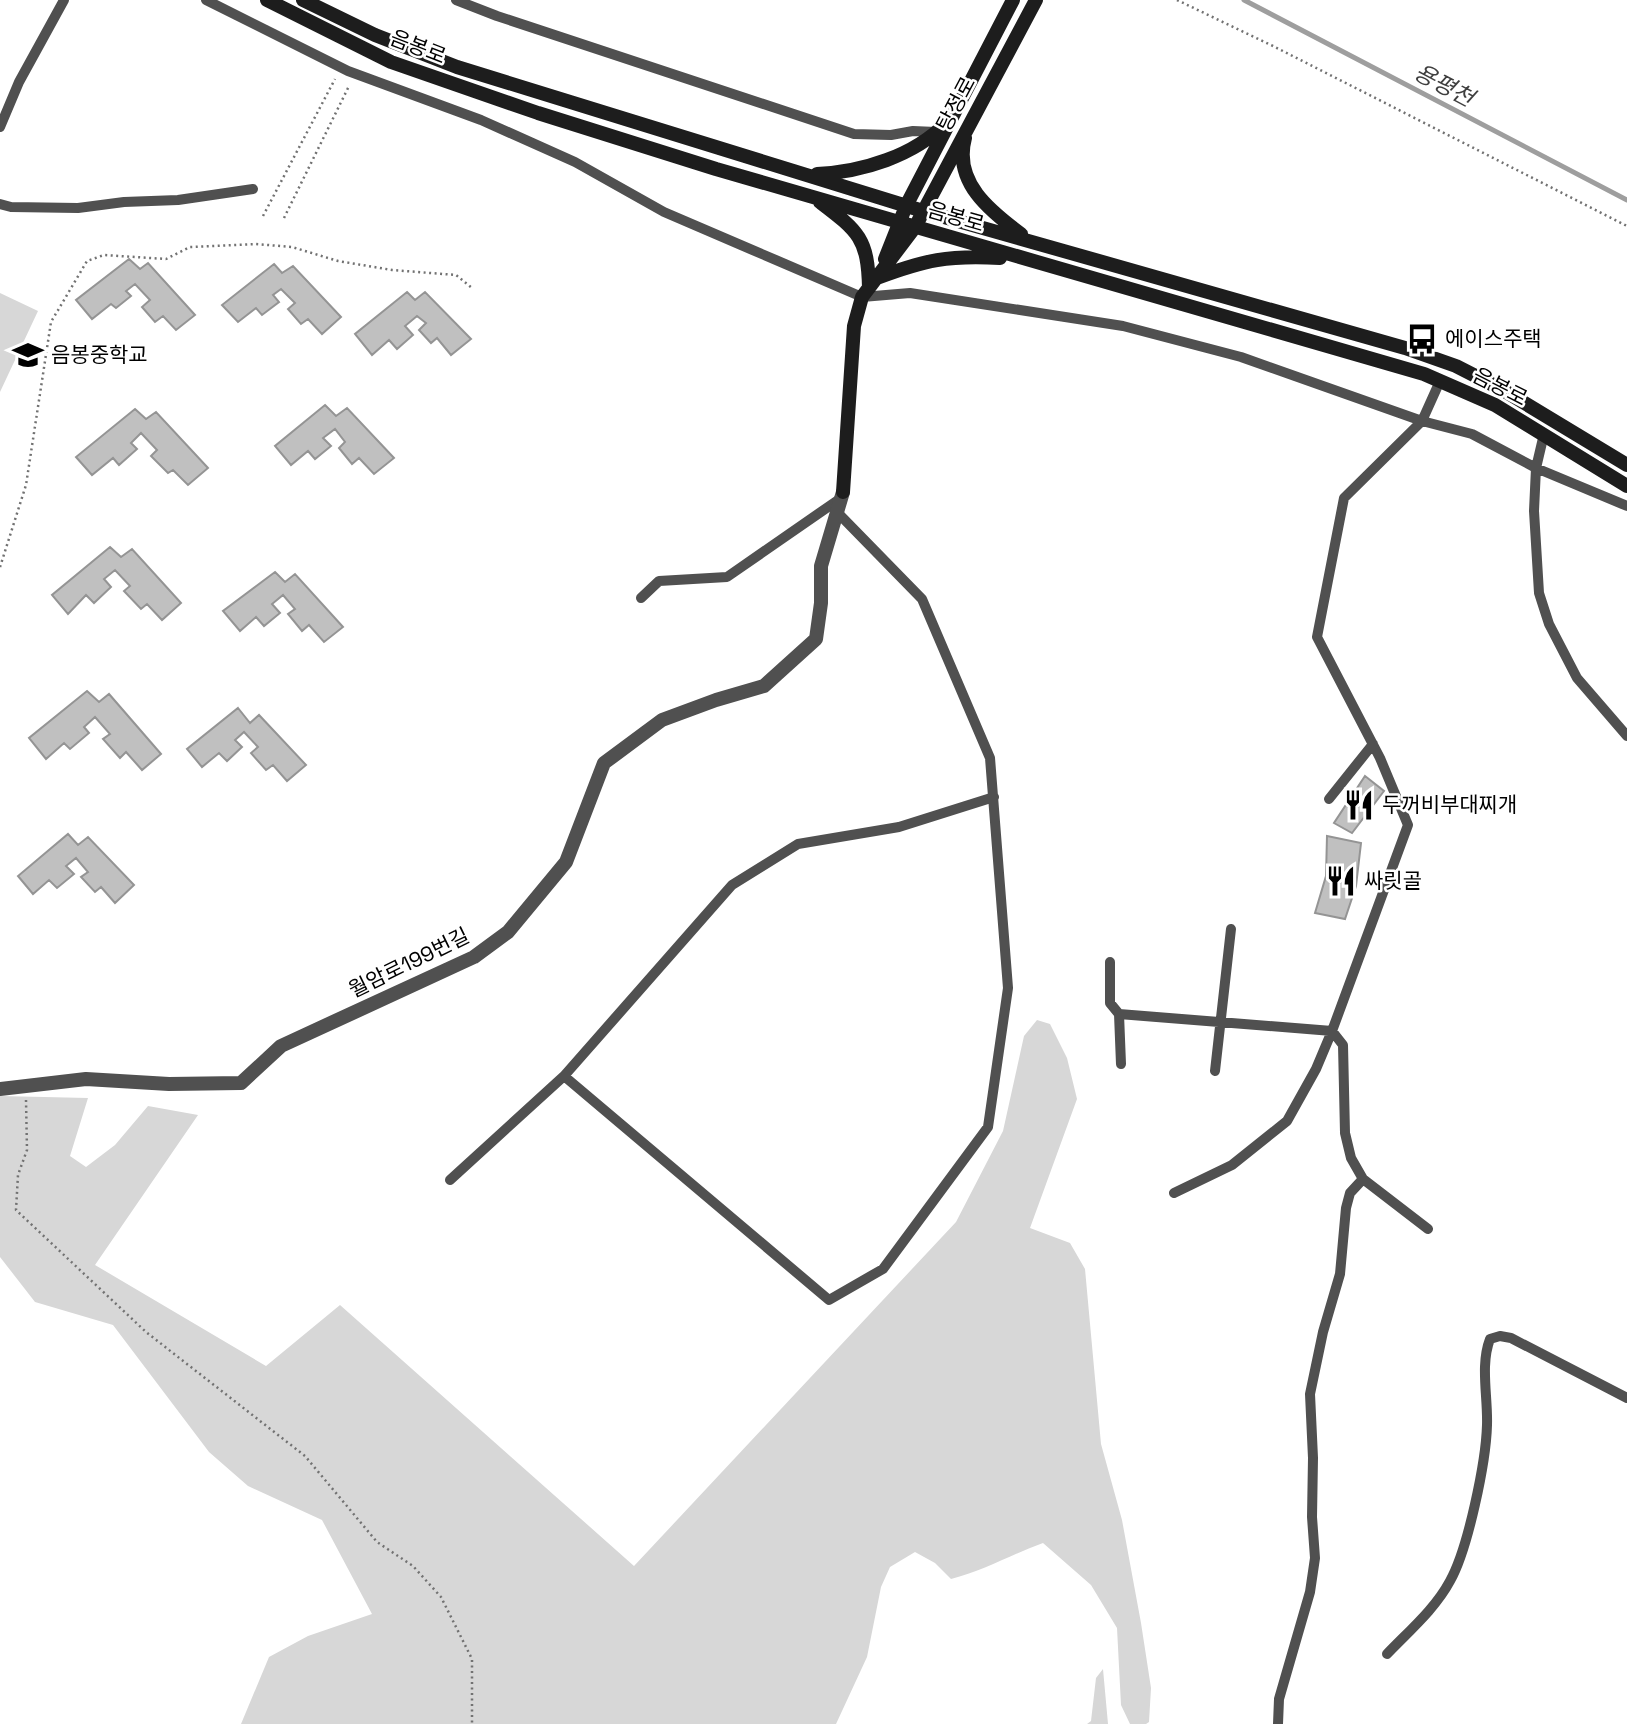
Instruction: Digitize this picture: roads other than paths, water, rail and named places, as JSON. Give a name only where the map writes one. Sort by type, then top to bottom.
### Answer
[{"type":"main road","name":"음봉로","points":[[267,0],[404,66],[538,113],[813,197],[1424,374],[1495,405],[1627,486]]},
{"type":"main road","name":"음봉로","points":[[303,0],[375,35],[457,67],[906,206],[1405,348],[1457,366],[1503,390],[1627,464]]},
{"type":"main road","name":"탕정로","points":[[872,284],[898,222],[1013,0]]},
{"type":"main road","name":"탕정로","points":[[872,284],[915,227],[1036,0]]},
{"type":"main road","points":[[808,175],[854,169],[886,160],[937,132],[951,117]]},
{"type":"main road","points":[[972,119],[963,141],[965,166],[971,185],[986,208],[1027,240]]},
{"type":"main road","points":[[813,197],[846,222],[859,237],[869,260],[872,284],[854,326],[842,494]]},
{"type":"main road","points":[[872,284],[930,260],[951,257],[1028,259]]},
{"type":"street","name":"월암로199번길","points":[[0,1089],[86,1079],[169,1084],[242,1083],[281,1046],[474,957],[508,932],[566,862],[604,764],[662,720],[764,686],[816,639],[821,603],[821,565],[842,494]]},
{"type":"lane","points":[[0,127],[19,82],[64,0]]},
{"type":"lane","points":[[206,0],[341,67],[481,120],[575,162],[664,212],[872,284],[910,293],[1123,326],[1241,357],[1422,421],[1472,434],[1536,468],[1627,506]]},
{"type":"lane","points":[[456,0],[854,134],[937,132]]},
{"type":"lane","points":[[0,204],[11,207],[78,208],[124,202],[178,200],[253,189]]},
{"type":"lane","points":[[1174,1193],[1232,1165],[1287,1121],[1316,1069],[1332,1031],[1408,825],[1373,744],[1317,637],[1345,499],[1422,421],[1440,381]]},
{"type":"lane","points":[[1544,434],[1536,468],[1534,511],[1539,593],[1549,624],[1577,678],[1627,736]]},
{"type":"lane","points":[[641,598],[659,581],[727,577],[842,494]]},
{"type":"lane","points":[[564,1076],[829,1300],[883,1269],[988,1127],[1008,988],[990,758],[922,599],[837,512]]},
{"type":"lane","points":[[1329,799],[1373,744]]},
{"type":"lane","points":[[450,1180],[564,1076],[732,885],[798,844],[898,827],[993,797]]},
{"type":"lane","points":[[1215,1071],[1231,929]]},
{"type":"lane","points":[[1110,962],[1110,1003],[1119,1014],[1121,1063]]},
{"type":"lane","points":[[1119,1014],[1332,1031],[1343,1045],[1345,1133],[1350,1158],[1363,1180],[1428,1229]]},
{"type":"lane","points":[[1278,1724],[1279,1699],[1310,1592],[1315,1558],[1311,1517],[1313,1458],[1310,1394],[1323,1332],[1340,1274],[1346,1208],[1350,1193],[1363,1180]]},
{"type":"lane","points":[[1387,1654],[1430,1609],[1450,1582],[1461,1559],[1475,1499],[1487,1427],[1485,1363],[1490,1339],[1500,1336],[1511,1338],[1627,1398]]},
{"type":"waterway","name":"용평천","points":[[1244,0],[1627,200]]},
{"type":"place","name":"에이스주택","points":[[1422,339]]},
{"type":"place","name":"음봉중학교","points":[[28,355]]},
{"type":"place","name":"두꺼비부대찌개","points":[[1359,805]]},
{"type":"place","name":"싸릿골","points":[[1341,881]]}]
